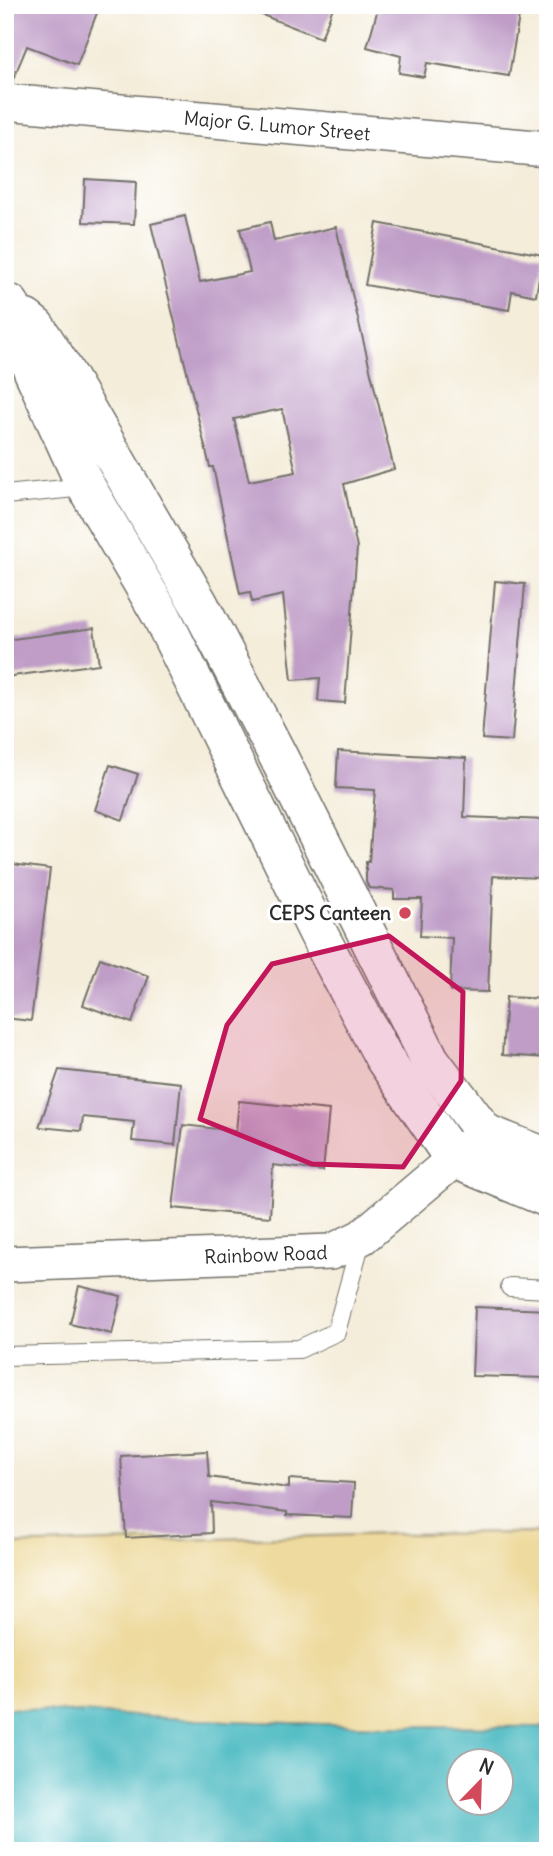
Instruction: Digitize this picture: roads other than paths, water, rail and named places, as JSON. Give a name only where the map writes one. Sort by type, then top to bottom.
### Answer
[{"type":"highway","points":[[7,305],[33,371],[84,483],[161,615],[319,935],[384,1058],[454,1159],[548,1198]]},
{"type":"highway","points":[[7,305],[36,327],[192,592],[278,756],[430,1060],[485,1133],[548,1158]]},
{"type":"street","name":"Major G. Lumor Street","points":[[5,102],[548,149]]},
{"type":"street","name":"Rainbow Road","points":[[5,1264],[331,1252],[362,1237],[485,1133]]},
{"type":"lane","points":[[5,495],[75,488],[84,483]]},
{"type":"lane","points":[[5,1356],[299,1349],[336,1332],[362,1237]]},
{"type":"lane","points":[[510,1287],[548,1289]]},
{"type":"water","points":[[5,1708],[198,1720],[383,1726],[548,1727],[548,1851],[5,1851]]},
{"type":"place","name":"CEPS Canteen","points":[[405,913]]}]
